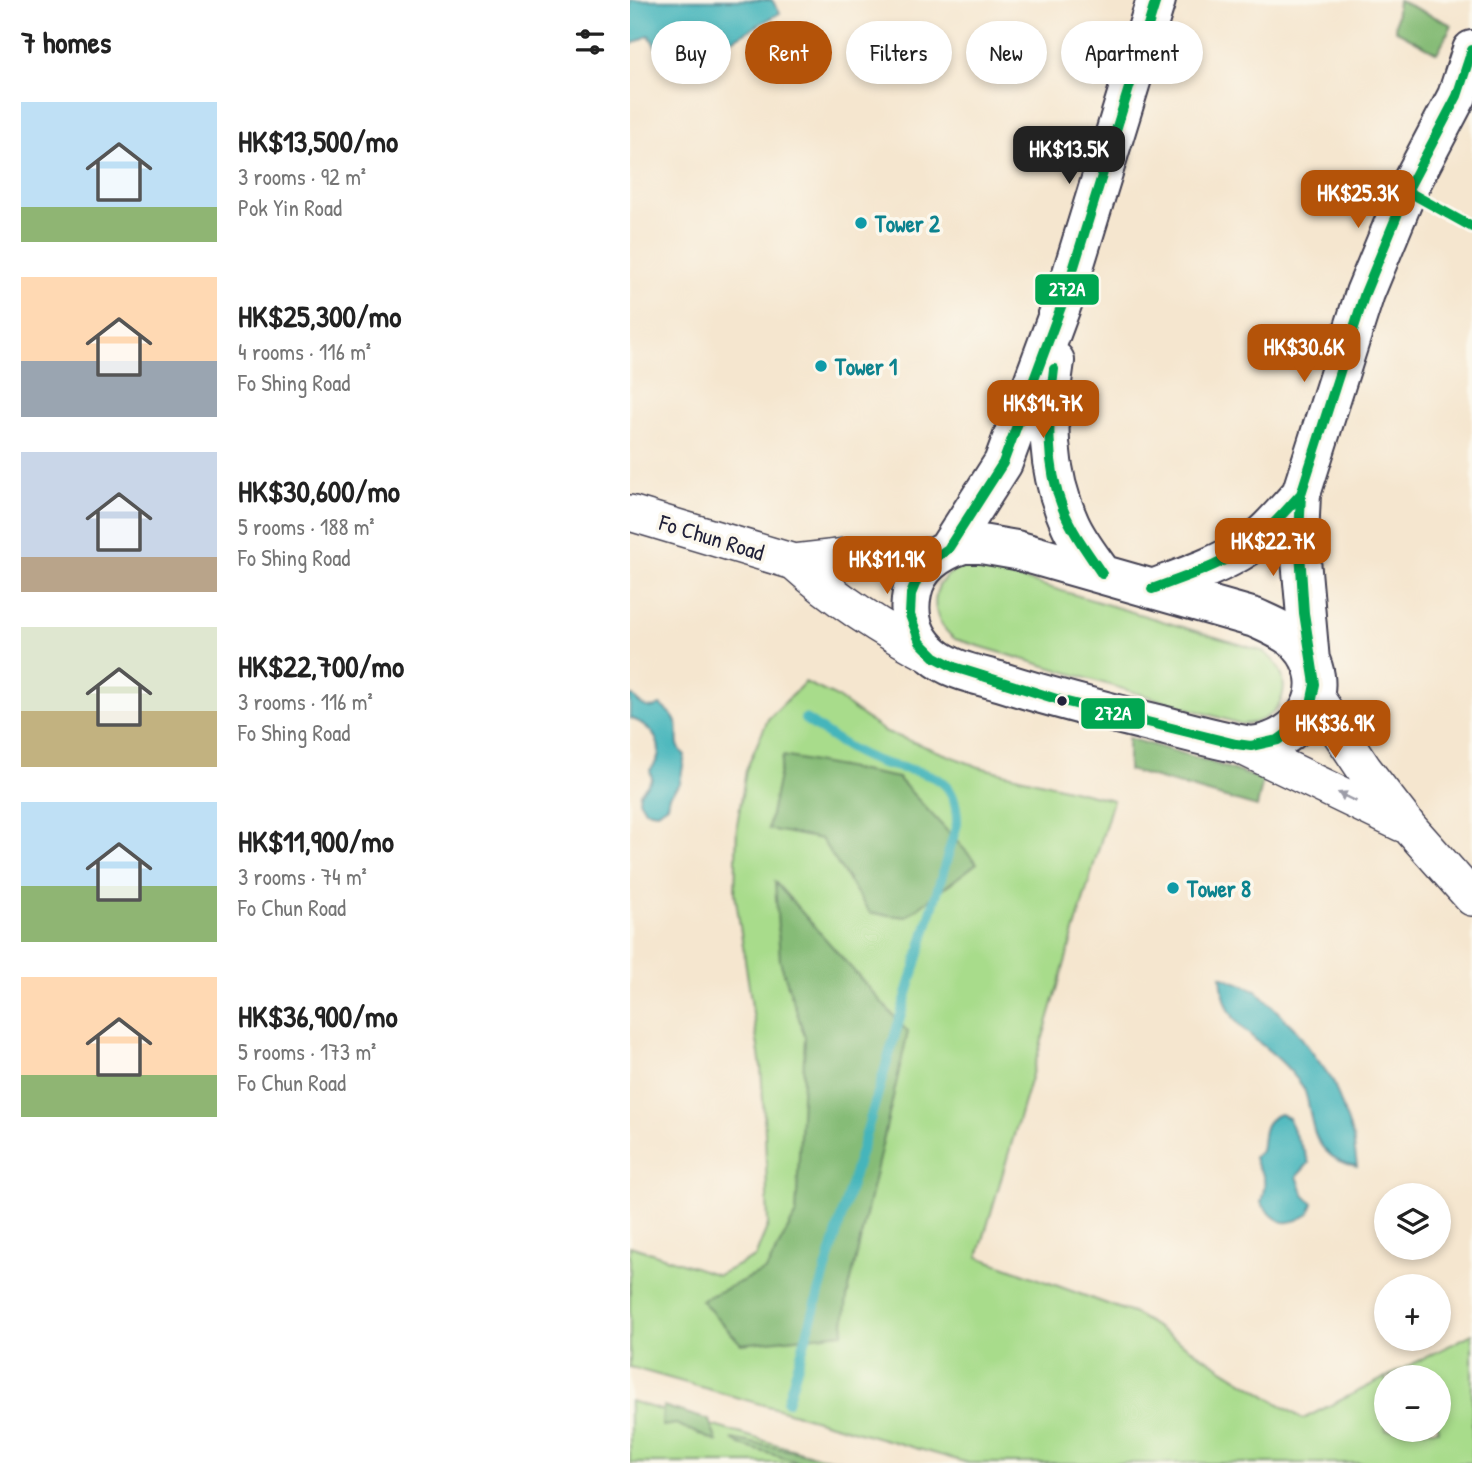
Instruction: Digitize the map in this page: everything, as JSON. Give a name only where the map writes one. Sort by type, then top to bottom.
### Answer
[{"type":"street","points":[[943,552],[1003,463],[1065,296],[1156,0]]},
{"type":"street","points":[[1312,678],[1299,537],[1301,494],[1364,292],[1407,191],[1465,87],[1472,51]]},
{"type":"street","points":[[1065,296],[1053,373],[1049,445],[1051,464],[1071,527],[1101,574]]},
{"type":"street","points":[[1152,589],[1200,570],[1246,547],[1266,533],[1301,494]]},
{"type":"street","name":"Fo Chun Road","points":[[630,513],[794,562],[847,556],[889,558],[943,552],[963,544],[1001,546],[1255,618],[1297,641],[1312,678],[1364,769],[1409,827],[1472,898]]},
{"type":"street","name":"Fo Chun Road","points":[[943,552],[919,572],[910,615],[920,642],[935,657],[954,667]]},
{"type":"street","name":"Fo Chun Road","points":[[794,562],[825,590],[849,603],[901,640],[954,667],[1063,701],[1236,744],[1409,827]]},
{"type":"street","name":"Fo Chun Road","points":[[1236,744],[1265,745],[1290,733],[1306,715],[1312,678]]},
{"type":"green space","points":[[1398,0],[1452,25],[1437,53],[1395,30]]},
{"type":"green space","points":[[967,566],[982,567],[1262,651],[1274,661],[1281,673],[1284,685],[1282,696],[1277,707],[1268,716],[1256,722],[1241,724],[955,639],[939,620],[936,598],[938,587],[945,578]]},
{"type":"green space","points":[[805,682],[835,696],[884,731],[979,767],[1113,800],[978,1257],[1135,1314],[1303,1419],[1374,1383],[1374,1442],[1451,1442],[1451,1365],[1411,1365],[1438,1351],[1451,1351],[1451,1345],[1472,1334],[1472,1463],[968,1463],[630,1367],[630,1246],[718,1275],[755,1257],[768,1225],[761,1067],[735,893],[737,825],[746,770],[768,719]]},
{"type":"green space","points":[[1128,738],[1263,780],[1257,807],[1128,770]]},
{"type":"green space","points":[[783,756],[898,778],[977,863],[906,917],[870,913],[821,839],[768,829]]},
{"type":"green space","points":[[775,882],[908,1032],[847,1298],[843,1333],[741,1344],[701,1300],[766,1270],[796,1214],[805,1037],[780,961]]},
{"type":"green space","points":[[630,1401],[839,1463],[630,1463]]},
{"type":"green space","points":[[663,1406],[709,1420],[717,1442],[676,1424],[662,1426]]},
{"type":"green space","points":[[732,1439],[853,1463],[801,1463],[740,1445]]},
{"type":"water","points":[[630,0],[772,0],[780,13],[766,21],[745,21],[745,33],[731,40],[731,21],[651,21],[651,39],[649,35],[630,45]]},
{"type":"water","points":[[630,696],[648,708],[660,705],[671,714],[677,727],[679,747],[685,755],[680,783],[669,796],[667,805],[657,812],[645,810],[639,800],[640,793],[652,779],[650,770],[659,754],[659,746],[652,732],[630,718]]},
{"type":"water","points":[[1221,976],[1256,990],[1295,1029],[1333,1081],[1353,1137],[1357,1166],[1336,1159],[1320,1143],[1313,1129],[1303,1087],[1279,1060],[1236,1021],[1224,995]]},
{"type":"water","points":[[1280,1114],[1289,1118],[1307,1157],[1309,1163],[1297,1176],[1304,1195],[1313,1203],[1309,1214],[1288,1222],[1282,1222],[1272,1216],[1261,1203],[1264,1180],[1254,1157],[1261,1151],[1266,1124]]},
{"type":"waterway","points":[[787,1402],[957,824],[956,806],[943,783],[922,773],[859,754],[805,719]]},
{"type":"transit line","name":"272A","points":[[1156,0],[1065,296],[1003,463],[948,549],[920,572],[911,594],[910,615],[920,642],[935,657],[954,667],[1063,701],[1236,744],[1251,746],[1278,740],[1300,724],[1311,704],[1315,684],[1304,613],[1299,537],[1301,494],[1365,293],[1407,191],[1457,96],[1472,50]]},
{"type":"transit line","name":"272A","points":[[1407,191],[1472,227]]},
{"type":"transit line","name":"272A","points":[[1054,369],[1049,422],[1053,475],[1067,518],[1102,574]]},
{"type":"transit line","name":"272A","points":[[1152,589],[1206,569],[1244,549],[1267,530],[1301,494]]},
{"type":"place","name":"Tower 2","points":[[861,223]]},
{"type":"place","name":"Tower 1","points":[[821,366]]},
{"type":"place","name":"Tower 8","points":[[1173,888]]}]
